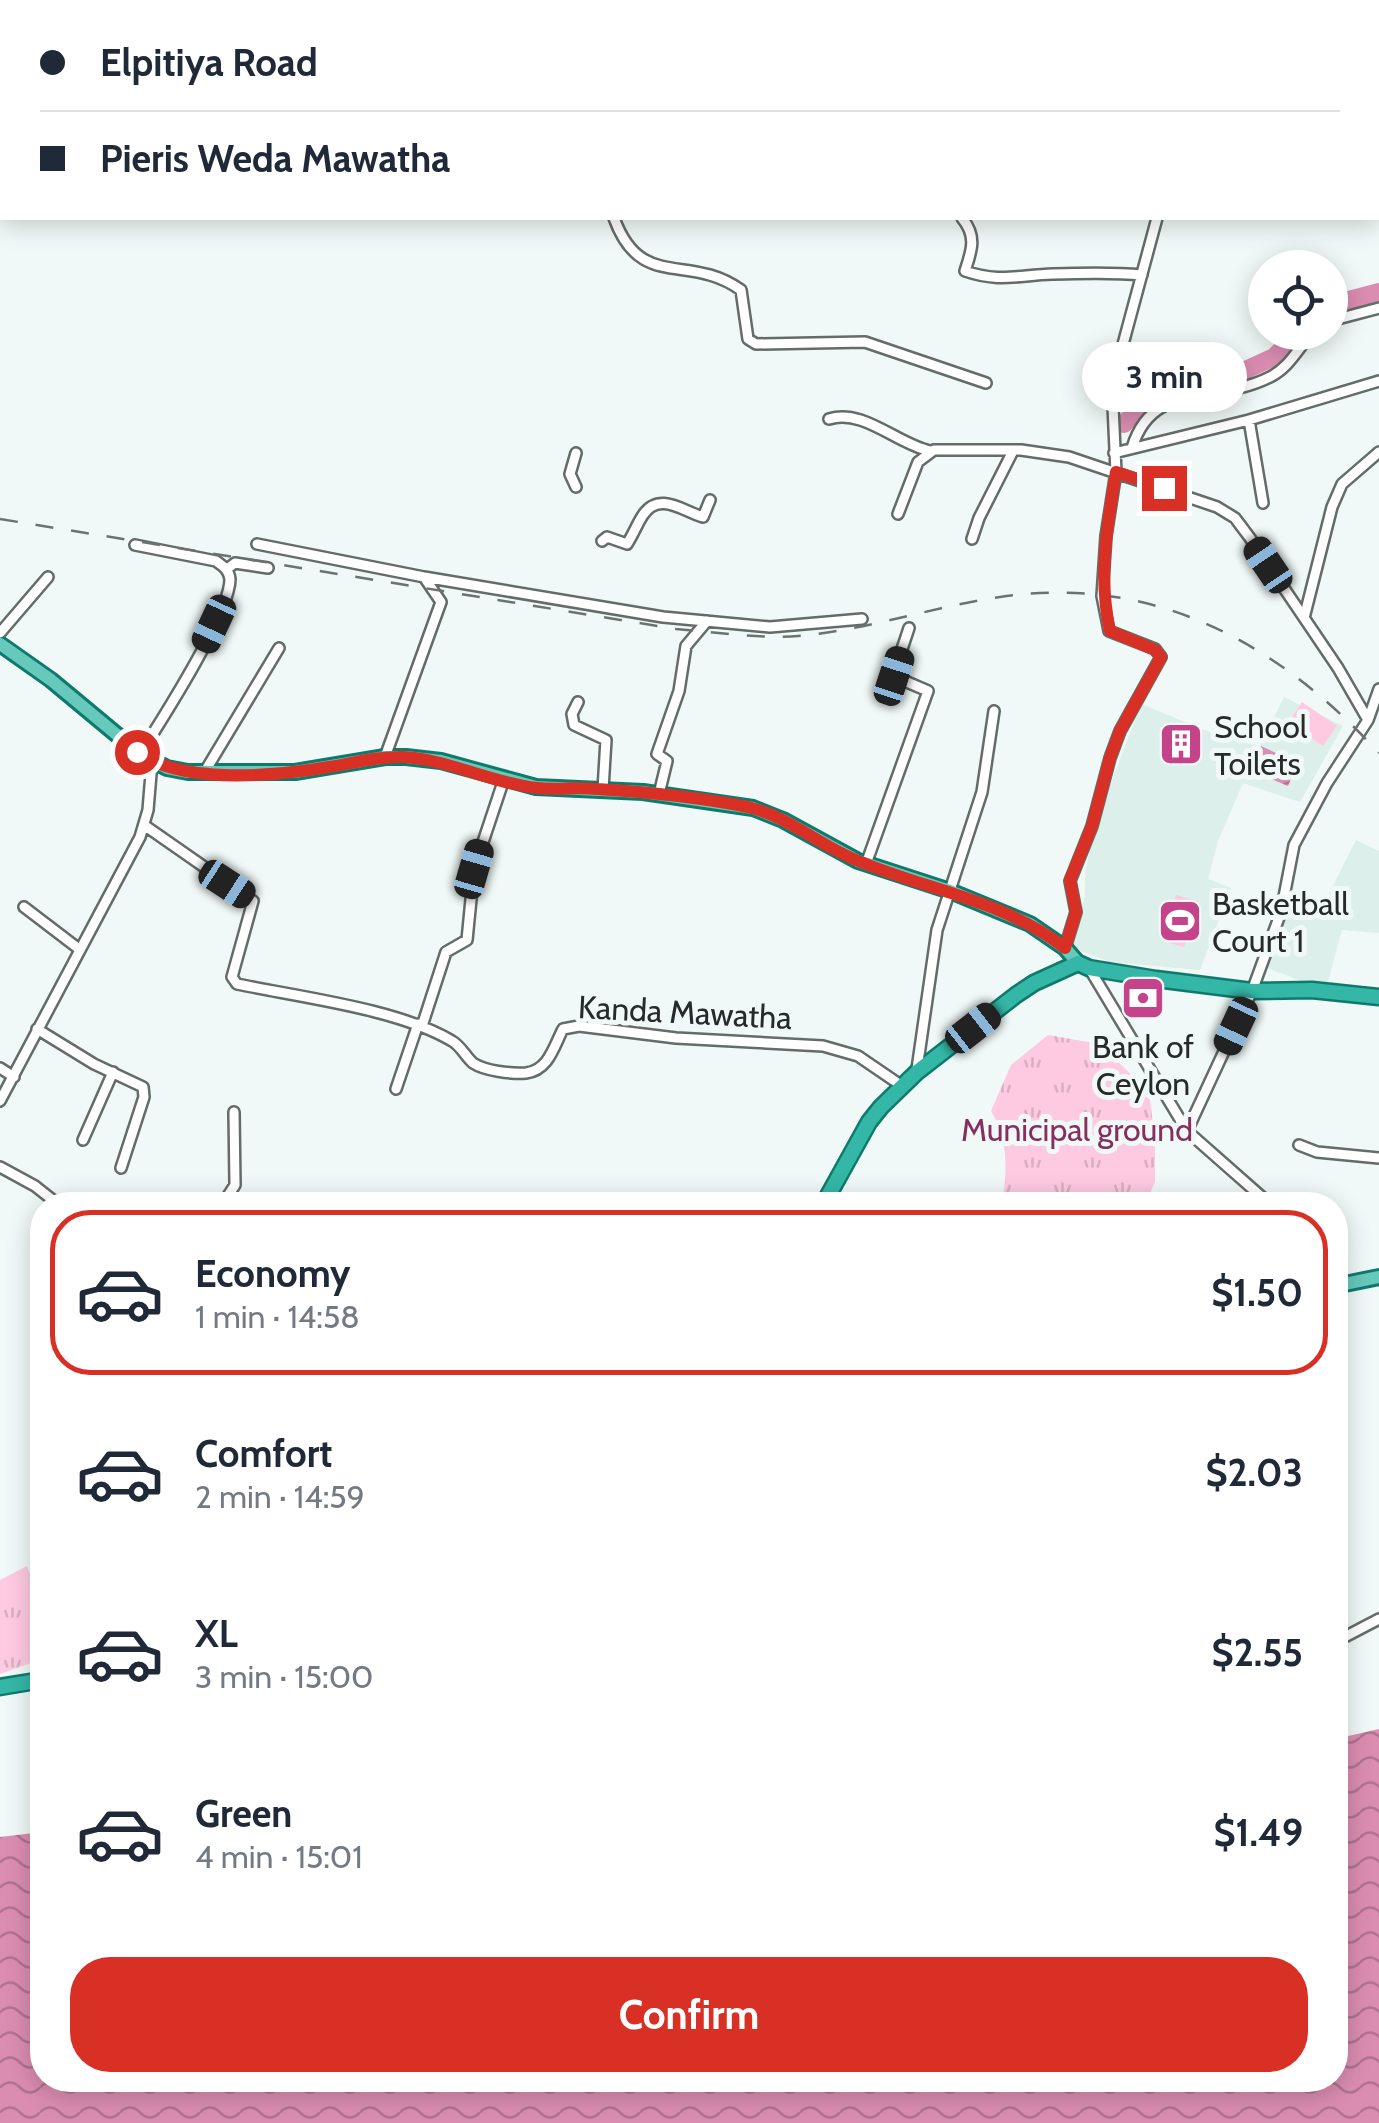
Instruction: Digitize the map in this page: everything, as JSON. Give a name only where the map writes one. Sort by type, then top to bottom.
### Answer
[{"type":"highway","points":[[830,1192],[869,1122],[917,1072],[1025,989],[1083,966],[1252,991],[1312,990],[1379,997]]},
{"type":"highway","points":[[0,1688],[30,1682]]},
{"type":"main road","points":[[0,644],[51,680],[146,758],[167,768],[204,773],[295,772],[385,757],[441,761],[536,788],[659,794],[753,808],[866,864],[950,891],[1030,924],[1083,966]]},
{"type":"main road","points":[[1348,1283],[1379,1277]]},
{"type":"street","points":[[615,220],[634,255],[647,264],[708,272],[741,290],[748,339],[756,344],[865,342],[986,382]]},
{"type":"street","points":[[964,220],[972,231],[973,245],[965,272],[1006,280],[1090,272],[1142,276]]},
{"type":"street","points":[[1065,948],[1076,912],[1070,880],[1092,826],[1110,758],[1120,731],[1161,657],[1155,650],[1110,631],[1102,596],[1116,472],[1113,406],[1122,348],[1156,220]]},
{"type":"street","points":[[1348,316],[1379,308]]},
{"type":"street","points":[[1132,448],[1138,428],[1164,403],[1240,389],[1288,366],[1300,350]]},
{"type":"street","points":[[1114,453],[1249,420],[1379,381]]},
{"type":"street","points":[[829,419],[848,416],[930,451],[1013,450],[1069,457],[1190,496],[1235,518],[1368,720]]},
{"type":"street","points":[[1249,420],[1263,503]]},
{"type":"street","points":[[972,539],[1013,450]]},
{"type":"street","points":[[898,514],[918,462],[930,451]]},
{"type":"street","points":[[576,452],[570,474],[576,487]]},
{"type":"street","points":[[1304,618],[1332,508],[1342,484],[1379,452]]},
{"type":"street","points":[[602,541],[607,537],[627,544],[644,513],[656,503],[703,517],[710,500]]},
{"type":"street","points":[[258,544],[424,577],[663,617],[770,627],[862,619]]},
{"type":"street","points":[[0,1100],[144,824],[146,758],[228,589],[227,569],[216,561],[134,545]]},
{"type":"street","points":[[227,569],[235,563],[268,568]]},
{"type":"street","points":[[0,633],[48,577]]},
{"type":"street","points":[[385,757],[441,602],[424,577]]},
{"type":"street","points":[[659,794],[666,761],[657,754],[679,690],[683,655],[691,638],[707,621]]},
{"type":"street","points":[[866,864],[928,692],[894,676],[909,628]]},
{"type":"street","points":[[204,773],[278,648]]},
{"type":"street","points":[[1186,1131],[1252,991],[1281,912],[1294,845],[1327,783],[1361,734],[1379,689]]},
{"type":"street","points":[[578,702],[572,714],[574,725],[606,740],[603,789]]},
{"type":"street","points":[[917,1072],[930,964],[988,768],[994,710]]},
{"type":"street","points":[[396,1089],[446,952],[467,940],[474,869],[504,779]]},
{"type":"street","name":"Kanda Mawatha","points":[[144,824],[253,901],[232,978],[237,984],[420,1025],[456,1043],[474,1063],[504,1071],[526,1073],[541,1068],[563,1028],[579,1026],[676,1038],[823,1046],[858,1056],[902,1086]]},
{"type":"street","points":[[24,907],[79,949]]},
{"type":"street","points":[[1083,966],[1186,1131],[1256,1192]]},
{"type":"street","points":[[38,1029],[143,1087],[144,1096],[121,1168]]},
{"type":"street","points":[[0,1068],[14,1077]]},
{"type":"street","points":[[83,1140],[112,1072]]},
{"type":"street","points":[[230,1192],[235,1185],[234,1112]]},
{"type":"street","points":[[1299,1145],[1317,1152],[1379,1158]]},
{"type":"street","points":[[0,1166],[42,1192]]},
{"type":"street","points":[[1348,1635],[1379,1619]]},
{"type":"shaded area","points":[[1284,697],[1343,726],[1300,802],[1243,783],[1218,841],[1208,879],[1231,888],[1200,970],[1110,962],[1070,947],[1085,896],[1085,873],[1095,825],[1141,704],[1227,739],[1260,746]]},
{"type":"shaded area","points":[[1356,840],[1379,851],[1379,933],[1342,930],[1328,982],[1304,982],[1265,967],[1291,897],[1321,910]]},
{"type":"green space","points":[[1302,702],[1337,726],[1323,746],[1288,723]]},
{"type":"green space","name":"Basketball Court 1","points":[[1176,895],[1198,901],[1184,947],[1163,941]]},
{"type":"green space","name":"Municipal ground","points":[[1048,1035],[1100,1044],[1149,1092],[1155,1139],[1155,1182],[1151,1192],[1004,1192],[1005,1156],[1001,1133],[991,1111],[1011,1065]]},
{"type":"green space","points":[[27,1566],[30,1574],[30,1663],[0,1674],[0,1580]]},
{"type":"water","points":[[1261,746],[1298,763],[1288,786],[1250,770]]},
{"type":"water","points":[[1379,1729],[1379,2123],[0,2123],[0,1837],[30,1833],[30,2092],[1348,2092],[1348,1736]]},
{"type":"waterway","points":[[1348,300],[1379,292]]},
{"type":"waterway","points":[[1124,424],[1145,401],[1171,385],[1226,379],[1281,350]]},
{"type":"railway","points":[[0,519],[676,629],[752,636],[824,633],[1000,597],[1056,593],[1110,596],[1161,607],[1209,625],[1255,649],[1299,679],[1379,753]]},
{"type":"place","name":"School Toilets","points":[[1181,744]]},
{"type":"place","name":"Basketball Court 1","points":[[1180,921]]},
{"type":"place","name":"Bank of Ceylon","points":[[1143,998]]},
{"type":"route","points":[[137,752],[167,768],[188,772],[256,774],[406,757],[441,761],[536,788],[643,792],[750,808],[783,820],[858,861],[950,891],[1030,924],[1065,948],[1076,912],[1070,880],[1092,826],[1110,758],[1120,731],[1161,657],[1136,640],[1110,631],[1102,596],[1116,472],[1164,488]]}]
